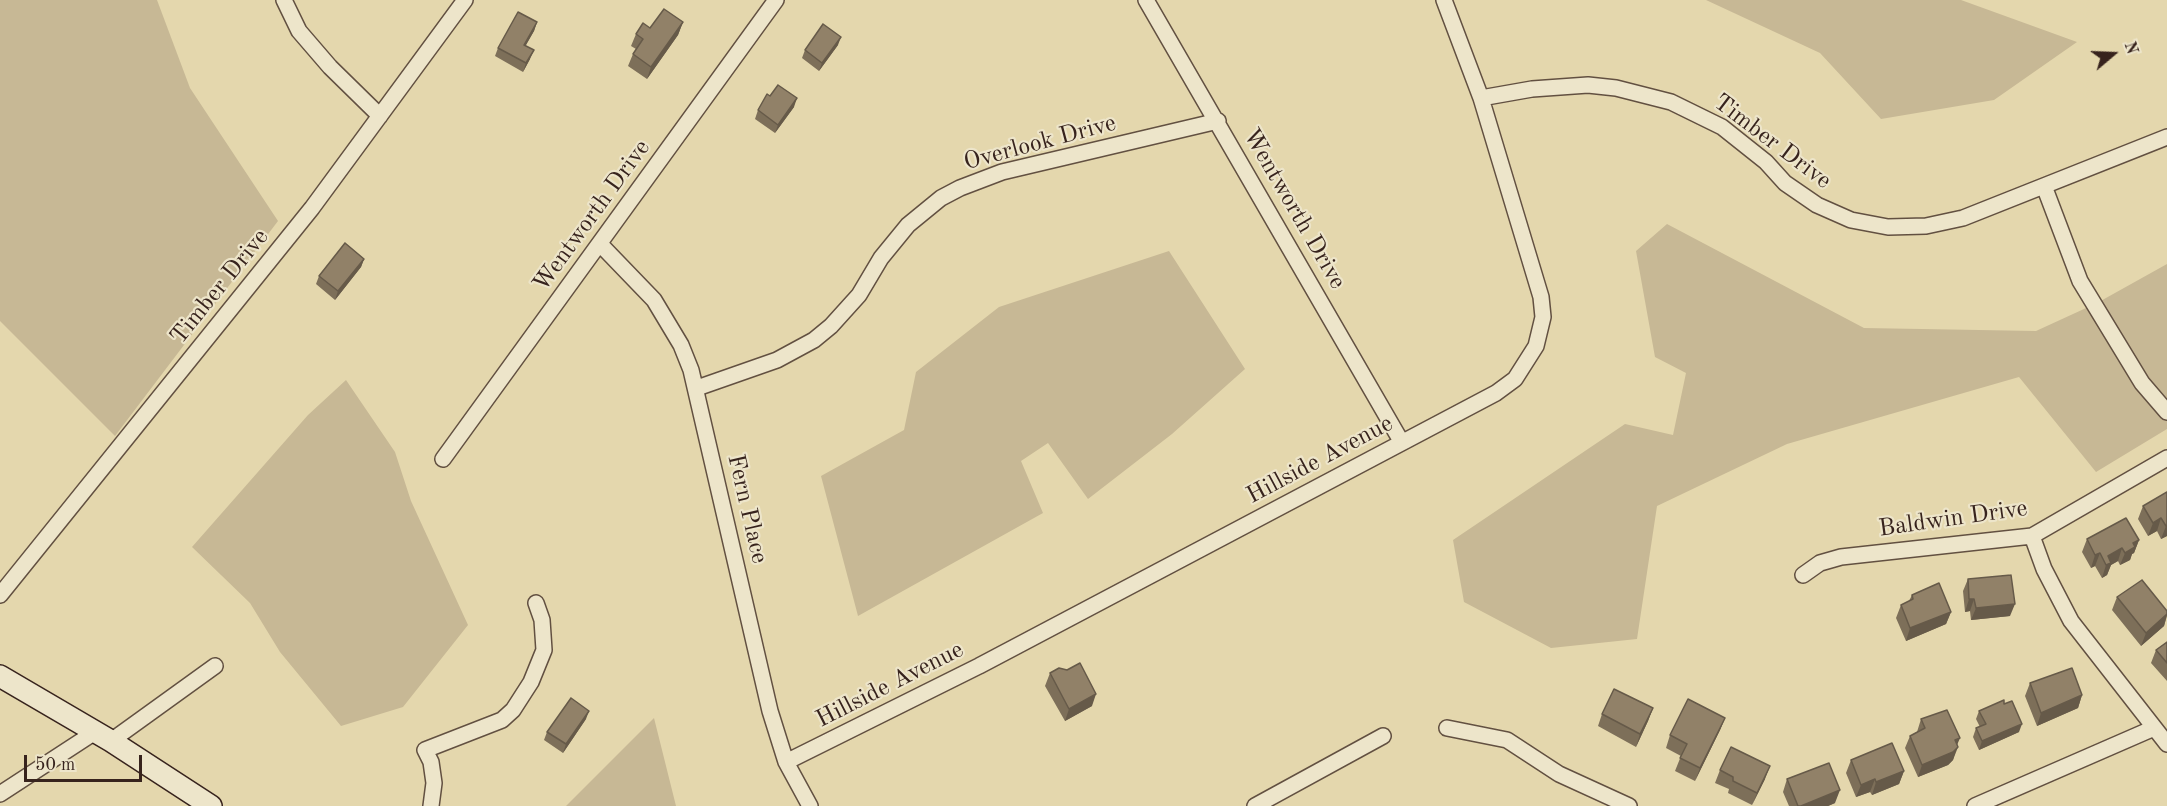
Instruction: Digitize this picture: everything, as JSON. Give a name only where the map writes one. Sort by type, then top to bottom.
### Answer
[{"type":"main road","points":[[0,676],[103,736],[212,806]]},
{"type":"street","points":[[284,0],[299,31],[330,67],[380,116]]},
{"type":"street","name":"Timber Drive","points":[[0,595],[312,208],[465,0]]},
{"type":"street","name":"Wentworth Drive","points":[[443,459],[776,0]]},
{"type":"street","name":"Wentworth Drive","points":[[1146,0],[1401,441]]},
{"type":"street","name":"Hillside Avenue","points":[[786,762],[979,666],[1508,386],[1527,364],[1542,327],[1539,287],[1481,98],[1444,0]]},
{"type":"street","name":"Timber Drive","points":[[1481,98],[1560,86],[1588,86],[1626,90],[1671,102],[1722,127],[1759,156],[1801,195],[1834,213],[1870,224],[1907,228],[1944,223],[2167,137]]},
{"type":"street","name":"Overlook Drive","points":[[697,388],[777,360],[814,340],[846,312],[871,278],[881,258],[908,225],[941,198],[960,188],[1002,172],[1218,121]]},
{"type":"street","points":[[2044,186],[2080,281],[2142,383],[2167,412]]},
{"type":"street","name":"Fern Place","points":[[600,244],[654,300],[681,345],[697,388],[770,711],[786,762],[810,806]]},
{"type":"street","name":"Baldwin Drive","points":[[1803,575],[1820,563],[1841,557],[2032,536],[2167,458]]},
{"type":"street","points":[[2032,536],[2051,586],[2071,621],[2167,744]]},
{"type":"street","points":[[431,806],[434,783],[431,762],[425,750],[502,720],[513,710],[535,674],[544,650],[542,620],[536,603]]},
{"type":"street","points":[[0,795],[103,736],[215,666]]},
{"type":"street","points":[[1446,728],[1507,740],[1559,774],[1629,806]]},
{"type":"street","points":[[1975,806],[2154,728]]},
{"type":"street","points":[[1255,806],[1383,736]]},
{"type":"shaded area","points":[[0,0],[157,0],[190,88],[278,221],[115,436],[0,321]]},
{"type":"shaded area","points":[[1706,0],[1961,0],[2077,42],[1994,100],[1881,119],[1820,53]]},
{"type":"shaded area","points":[[1667,224],[1864,328],[2036,331],[2097,303],[2167,264],[2167,429],[2096,472],[2019,377],[1787,444],[1657,506],[1637,639],[1551,648],[1464,602],[1453,540],[1625,424],[1673,435],[1686,373],[1655,357],[1636,251]]},
{"type":"shaded area","points":[[1169,251],[1245,369],[1172,434],[1088,499],[1048,443],[1021,461],[1043,513],[858,616],[821,476],[904,430],[916,372],[999,307]]},
{"type":"shaded area","points":[[346,380],[395,452],[411,501],[468,625],[403,707],[341,726],[280,652],[250,603],[192,547],[308,415]]},
{"type":"shaded area","points":[[654,718],[676,806],[566,806]]},
{"type":"building","points":[[664,9],[683,22],[651,67],[633,54],[643,39],[636,34],[643,23],[650,28]]},
{"type":"building","points":[[518,12],[537,22],[524,45],[534,50],[526,63],[498,48]]},
{"type":"building","points":[[823,24],[841,37],[822,63],[805,50]]},
{"type":"building","points":[[778,85],[797,98],[778,125],[758,110],[767,94],[770,96]]},
{"type":"building","points":[[345,243],[364,259],[338,291],[319,276]]},
{"type":"building","points":[[2167,492],[2167,526],[2161,518],[2153,523],[2143,506]]},
{"type":"building","points":[[2126,518],[2139,540],[2133,543],[2135,547],[2125,553],[2122,548],[2108,556],[2111,563],[2106,565],[2100,553],[2095,555],[2087,539]]},
{"type":"building","points":[[2011,575],[2015,604],[1976,608],[1974,599],[1969,599],[1968,579]]},
{"type":"building","points":[[2142,580],[2167,611],[2167,614],[2146,633],[2117,597]]},
{"type":"building","points":[[1939,583],[1951,612],[1910,628],[1901,605],[1913,599],[1912,595]]},
{"type":"building","points":[[2167,642],[2167,663],[2156,650]]},
{"type":"building","points":[[1080,663],[1096,694],[1069,709],[1050,673],[1059,668],[1067,670]]},
{"type":"building","points":[[2072,668],[2082,695],[2041,713],[2030,683]]},
{"type":"building","points":[[1614,689],[1653,708],[1640,734],[1602,714]]},
{"type":"building","points":[[571,698],[589,711],[566,744],[547,732]]},
{"type":"building","points":[[1688,699],[1725,718],[1700,768],[1680,758],[1687,744],[1670,735]]},
{"type":"building","points":[[2004,700],[2004,704],[2012,701],[2022,724],[1982,741],[1976,728],[1986,724],[1979,711]]},
{"type":"building","points":[[1947,710],[1960,738],[1955,740],[1958,747],[1953,752],[1922,765],[1910,736],[1925,728],[1921,719]]},
{"type":"building","points":[[1892,743],[1904,771],[1861,785],[1851,760]]},
{"type":"building","points":[[1731,747],[1770,766],[1757,793],[1733,781],[1733,777],[1720,770]]},
{"type":"building","points":[[1829,763],[1840,790],[1798,806],[1787,779]]}]
